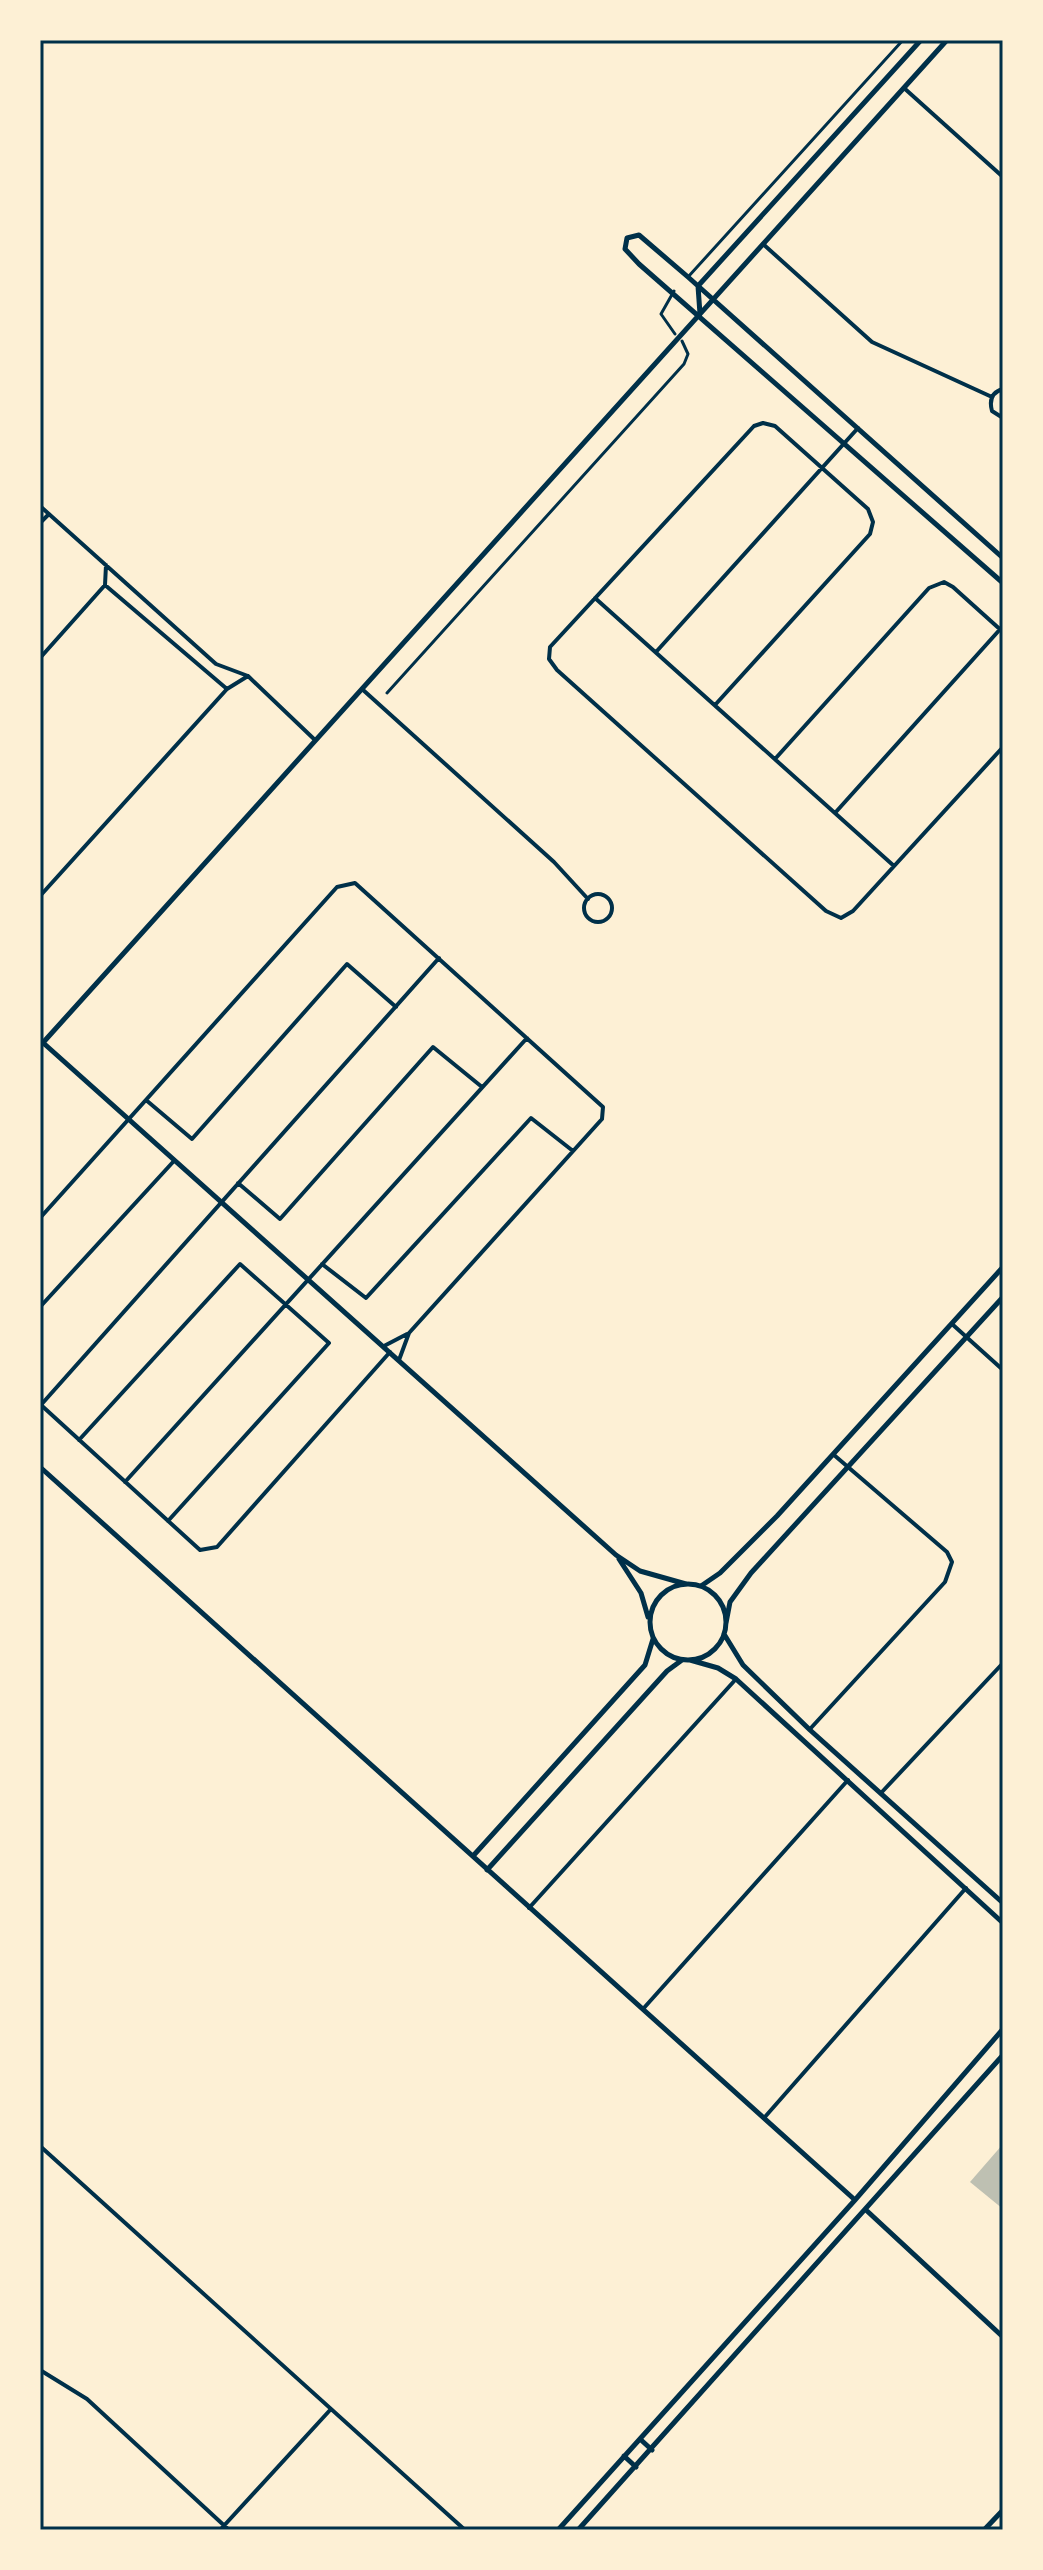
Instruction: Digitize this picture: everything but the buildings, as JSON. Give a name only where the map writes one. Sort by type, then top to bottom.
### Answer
[{"type":"street","points":[[688,277],[903,40]]},
{"type":"street","points":[[700,315],[698,286],[921,40]]},
{"type":"street","points":[[726,1623],[719,1600],[701,1586],[640,1571],[616,1555],[41,1043],[947,40]]},
{"type":"street","points":[[904,88],[1003,177]]},
{"type":"street","points":[[1003,558],[639,235],[627,238],[625,249],[1003,583]]},
{"type":"street","points":[[763,244],[872,342],[992,397]]},
{"type":"street","points":[[674,291],[661,314],[675,334]]},
{"type":"street","points":[[387,693],[684,364],[688,354],[682,341]]},
{"type":"street","points":[[992,397],[1003,389]]},
{"type":"street","points":[[992,397],[992,411],[1003,418]]},
{"type":"street","points":[[715,705],[870,534],[873,522],[868,509],[775,426],[763,423],[754,426],[550,647],[549,659],[557,670],[826,911],[841,918],[853,911],[895,867],[1003,747]]},
{"type":"street","points":[[656,652],[858,428]]},
{"type":"street","points":[[40,506],[216,664],[248,676],[315,740]]},
{"type":"street","points":[[40,523],[49,514]]},
{"type":"street","points":[[40,658],[105,585],[106,565]]},
{"type":"street","points":[[775,759],[929,588],[944,582],[953,587],[1002,629],[835,813]]},
{"type":"street","points":[[105,585],[227,689]]},
{"type":"street","points":[[595,598],[895,867]]},
{"type":"street","points":[[40,896],[227,689],[248,676]]},
{"type":"street","points":[[362,689],[554,862],[588,899]]},
{"type":"street","points":[[40,1218],[337,887],[355,883],[603,1107],[602,1119],[409,1333],[384,1346]]},
{"type":"street","points":[[600,895],[608,899],[612,907],[606,919],[598,922],[586,916],[584,907],[588,899],[600,895]]},
{"type":"street","points":[[390,1352],[217,1547],[200,1550],[40,1405],[439,958]]},
{"type":"street","points":[[146,1100],[192,1139],[347,964],[396,1007]]},
{"type":"street","points":[[125,1482],[527,1038]]},
{"type":"street","points":[[238,1183],[280,1219],[433,1047],[482,1087]]},
{"type":"street","points":[[322,1264],[366,1298],[531,1118],[573,1151]]},
{"type":"street","points":[[40,1307],[173,1162]]},
{"type":"street","points":[[79,1440],[240,1264],[329,1343],[168,1521]]},
{"type":"street","points":[[701,1586],[729,1564],[834,1455],[1003,1267]]},
{"type":"street","points":[[690,1660],[711,1652],[724,1634],[730,1602],[751,1573],[1003,1297]]},
{"type":"street","points":[[952,1324],[1003,1370]]},
{"type":"street","points":[[399,1360],[409,1333]]},
{"type":"street","points":[[810,1730],[951,1571],[947,1552],[834,1455]]},
{"type":"street","points":[[40,1467],[855,2200]]},
{"type":"street","points":[[616,1555],[641,1593],[653,1639],[666,1654],[718,1668],[736,1679],[1003,1923]]},
{"type":"street","points":[[649,1622],[651,1610],[664,1592],[686,1584]]},
{"type":"street","points":[[724,1634],[743,1665],[810,1730],[1003,1903]]},
{"type":"street","points":[[473,1856],[645,1665],[653,1639]]},
{"type":"street","points":[[487,1870],[667,1671],[682,1660]]},
{"type":"street","points":[[881,1793],[1003,1663]]},
{"type":"street","points":[[529,1908],[736,1679]]},
{"type":"street","points":[[643,2009],[848,1780]]},
{"type":"street","points":[[764,2118],[966,1888]]},
{"type":"street","points":[[558,2530],[855,2200],[1003,2029]]},
{"type":"street","points":[[578,2530],[1003,2055]]},
{"type":"street","points":[[40,2146],[465,2530]]},
{"type":"street","points":[[866,2210],[1003,2337]]},
{"type":"street","points":[[40,2370],[87,2399],[224,2529],[331,2409]]},
{"type":"street","points":[[640,2439],[652,2450]]},
{"type":"street","points":[[624,2456],[636,2467]]},
{"type":"street","points":[[984,2530],[1003,2510]]}]
